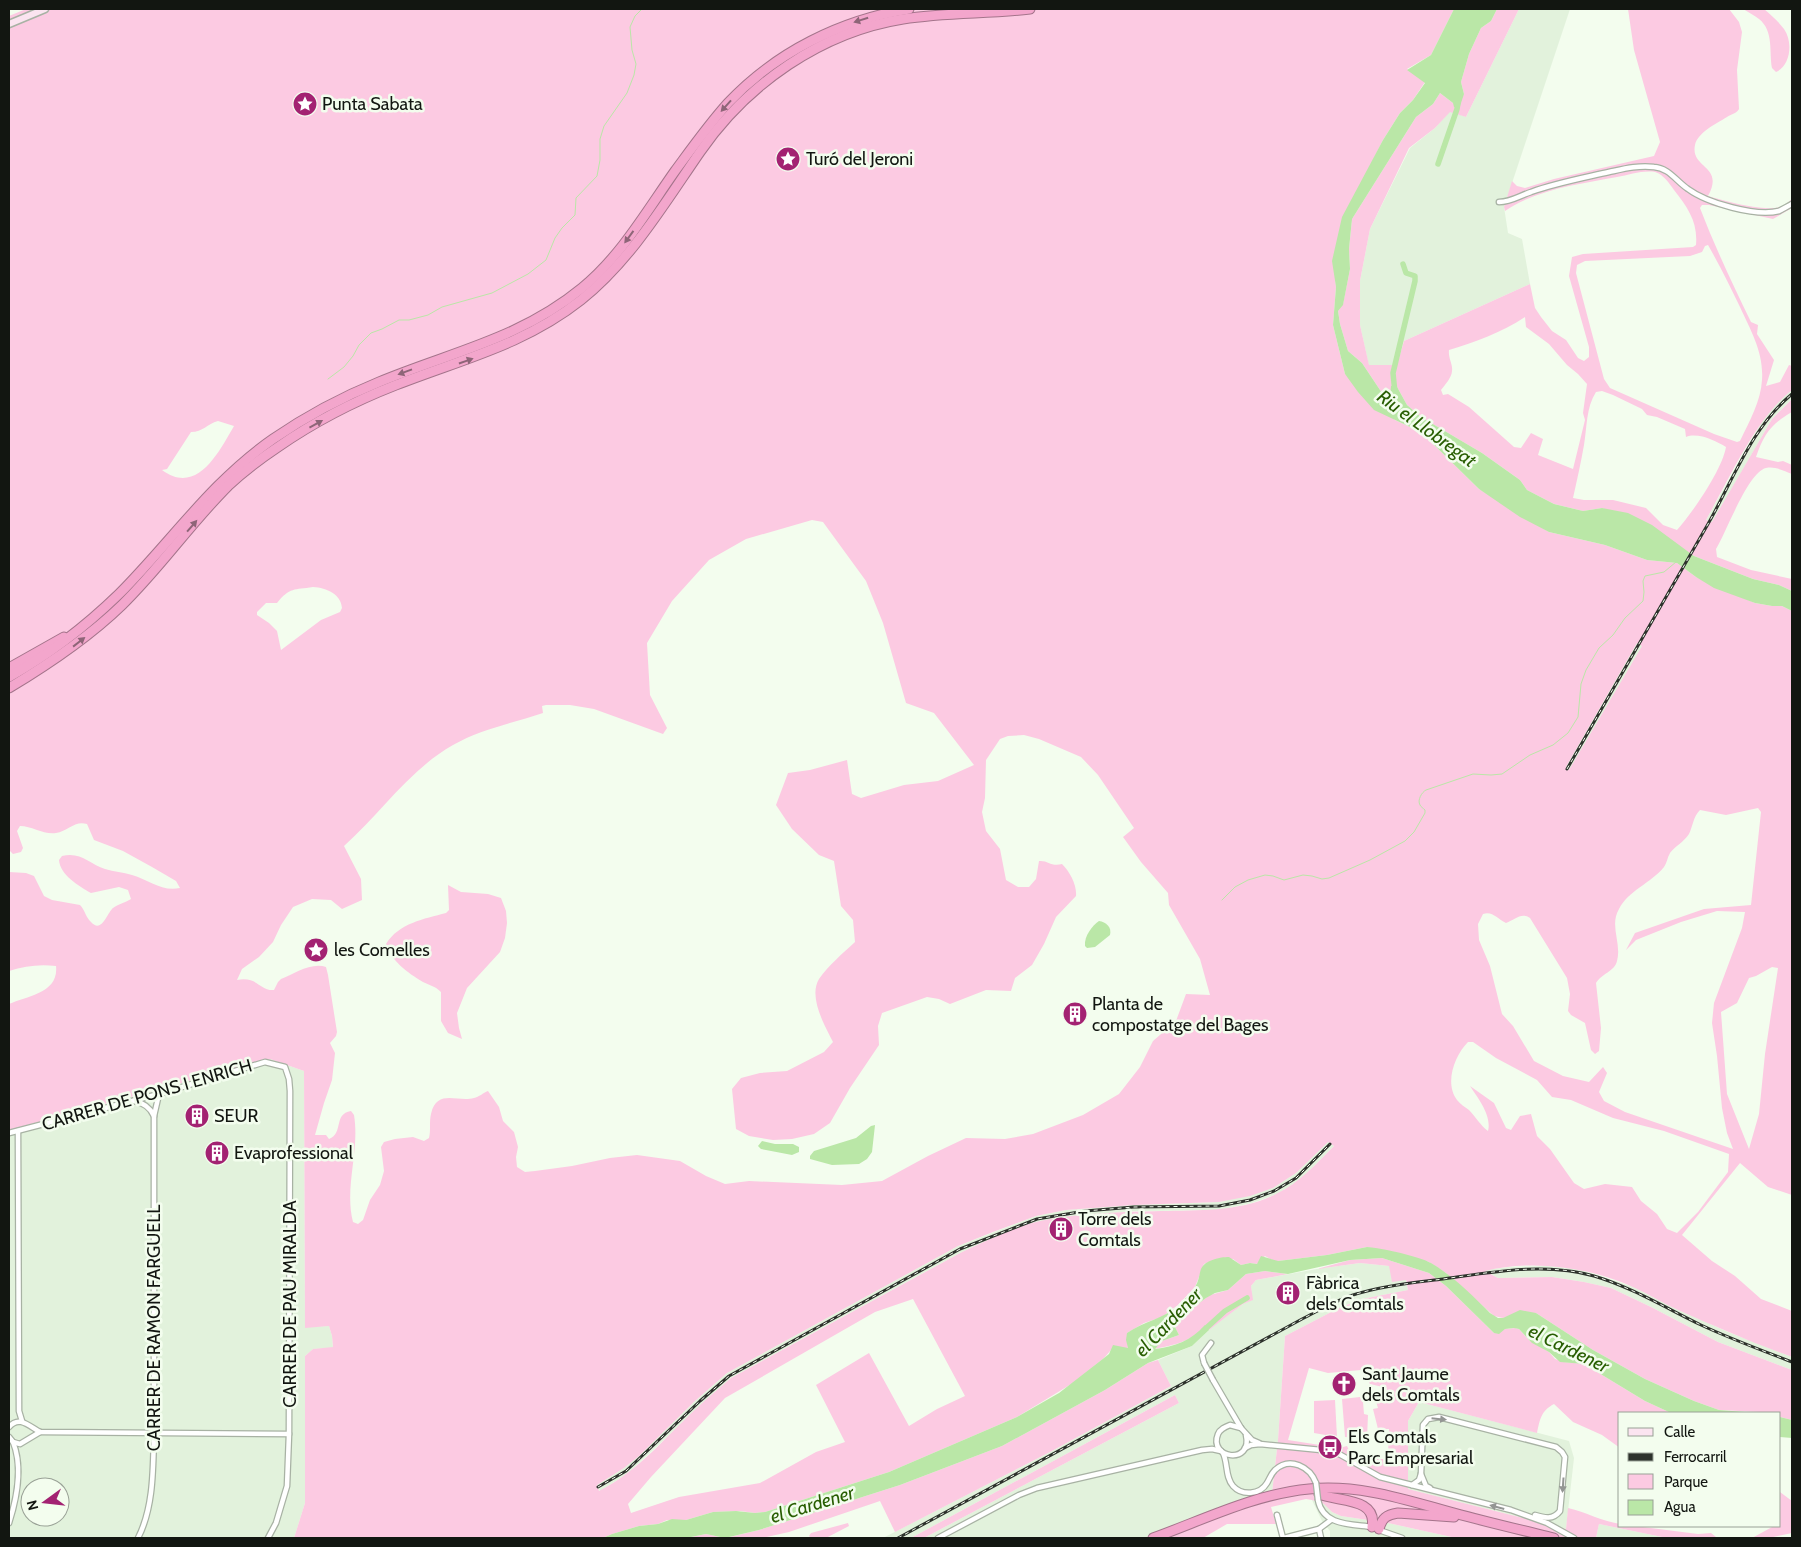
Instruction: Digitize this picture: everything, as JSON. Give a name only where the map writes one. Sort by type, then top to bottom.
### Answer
[{"type":"highway","points":[[9,677],[52,652],[82,628],[120,593],[212,490],[249,456],[301,422],[354,393],[378,382],[510,334],[538,320],[561,304],[602,269],[620,250],[706,130],[729,102],[759,75],[800,47],[849,24],[909,9]]},
{"type":"highway","points":[[9,694],[45,671],[121,606],[228,487],[252,465],[280,445],[360,400],[506,345],[554,320],[584,298],[615,269],[707,141],[733,112],[771,77],[801,57],[844,36],[874,26],[901,19],[1030,9]]},
{"type":"highway","points":[[9,668],[82,628]]},
{"type":"highway","points":[[9,688],[56,660]]},
{"type":"highway","points":[[1153,1538],[1266,1497],[1308,1489],[1330,1488],[1365,1490],[1385,1494],[1554,1538]]},
{"type":"highway","points":[[1169,1538],[1268,1503],[1346,1494],[1364,1496],[1536,1538]]},
{"type":"highway","points":[[1318,1497],[1363,1504],[1373,1516],[1375,1528]]},
{"type":"highway","points":[[1375,1528],[1386,1516],[1398,1513],[1454,1517]]},
{"type":"highway","points":[[1373,1516],[1384,1518]]},
{"type":"street","points":[[9,24],[45,9]]},
{"type":"street","points":[[1499,202],[1509,202],[1530,192],[1580,178],[1640,166],[1656,167],[1668,172],[1686,188],[1699,196],[1725,206],[1762,212],[1780,211],[1792,204]]},
{"type":"street","name":"CARRER DE PONS I ENRICH","points":[[9,1134],[159,1094],[265,1062],[285,1067]]},
{"type":"street","name":"CARRER DE PAU MIRALDA","points":[[268,1538],[276,1523],[287,1486],[289,1434],[290,1091],[285,1067]]},
{"type":"street","name":"CARRER DE RAMON FARGUELL","points":[[138,1538],[148,1510],[152,1484],[154,1433],[154,1116],[159,1094]]},
{"type":"street","points":[[133,1101],[142,1103],[154,1116]]},
{"type":"street","points":[[18,1131],[19,1411],[22,1422]]},
{"type":"street","points":[[1211,1343],[1202,1355],[1204,1363],[1241,1428],[1246,1435],[1260,1444]]},
{"type":"street","points":[[1231,1409],[1232,1420],[1219,1432],[1217,1439],[1218,1446],[1227,1461],[1230,1482],[1234,1487],[1244,1493],[1259,1490],[1279,1467],[1290,1464],[1299,1465],[1308,1470],[1316,1483],[1323,1513],[1331,1520],[1375,1528],[1402,1538]]},
{"type":"street","points":[[15,1422],[19,1411]]},
{"type":"street","points":[[1412,1485],[1419,1480],[1421,1474],[1423,1425],[1426,1420],[1431,1418],[1439,1417],[1558,1448],[1565,1458],[1560,1511],[1556,1516],[1549,1518],[1520,1513]]},
{"type":"street","points":[[9,1426],[15,1422],[22,1422],[40,1432],[289,1434]]},
{"type":"street","points":[[1226,1426],[1234,1425],[1241,1428]]},
{"type":"street","points":[[18,1455],[30,1432],[28,1426]]},
{"type":"street","points":[[13,1442],[26,1441],[40,1432]]},
{"type":"street","points":[[1245,1448],[1247,1442],[1246,1435]]},
{"type":"street","points":[[9,1438],[13,1442],[18,1455],[19,1472],[13,1511],[9,1523]]},
{"type":"street","points":[[1202,1450],[1217,1439]]},
{"type":"street","points":[[1228,1469],[1230,1463],[1237,1455],[1252,1445],[1260,1444],[1321,1450],[1340,1454],[1380,1477],[1520,1513],[1547,1523],[1574,1538]]},
{"type":"street","points":[[938,1538],[1027,1492],[1202,1450],[1212,1449],[1230,1456],[1237,1455]]},
{"type":"street","points":[[1421,1474],[1426,1486],[1431,1489]]},
{"type":"street","points":[[1277,1515],[1284,1538],[1319,1529],[1331,1520]]},
{"type":"street","points":[[1319,1529],[1321,1538]]},
{"type":"shaded area","points":[[1519,9],[1570,9],[1504,207],[1508,233],[1522,239],[1530,284],[1404,341],[1397,365],[1369,366],[1360,325],[1360,281],[1370,229],[1410,148],[1435,128],[1450,111],[1466,117]]},
{"type":"shaded area","points":[[1792,390],[1792,399],[1772,419],[1712,523],[1706,520],[1765,416]]},
{"type":"shaded area","points":[[1637,643],[1643,645],[1570,770],[1566,767]]},
{"type":"shaded area","points":[[270,1059],[304,1071],[305,1327],[329,1326],[333,1348],[313,1349],[305,1356],[305,1503],[294,1538],[9,1538],[9,1130]]},
{"type":"shaded area","points":[[1328,1141],[1334,1146],[1300,1180],[1277,1194],[1252,1203],[1219,1210],[1133,1211],[1068,1217],[1038,1222],[962,1252],[731,1378],[627,1474],[600,1491],[597,1485],[639,1456],[695,1401],[727,1373],[958,1246],[1036,1216],[1066,1210],[1219,1202],[1273,1188],[1296,1173]]},
{"type":"shaded area","points":[[1360,1263],[1389,1266],[1406,1280],[1408,1290],[1362,1299],[1339,1308],[1285,1336],[1278,1440],[1272,1493],[1246,1500],[1144,1538],[924,1538],[1179,1403],[1175,1395],[911,1538],[883,1538],[1050,1452],[1171,1386],[1158,1360],[1192,1346],[1211,1328],[1243,1304],[1252,1300],[1251,1286],[1256,1280]]},
{"type":"shaded area","points":[[1547,1266],[1578,1269],[1634,1287],[1670,1306],[1728,1332],[1792,1357],[1792,1370],[1718,1342],[1611,1288],[1552,1277],[1498,1278],[1484,1270]]},
{"type":"shaded area","points":[[1419,1402],[1569,1441],[1574,1458],[1566,1529],[1408,1489],[1408,1421]]},
{"type":"shaded area","points":[[1312,1500],[1325,1504],[1332,1512],[1341,1516],[1388,1523],[1456,1538],[1330,1538],[1330,1531],[1322,1521]]},
{"type":"shaded area","points":[[1599,1524],[1667,1538],[1596,1538]]},
{"type":"green space","points":[[26,9],[1454,9],[1431,55],[1407,69],[1425,82],[1413,100],[1400,113],[1383,140],[1365,176],[1335,277],[1333,325],[1345,374],[1395,420],[1426,437],[1479,489],[1549,532],[1605,545],[1647,560],[1677,563],[1696,577],[1755,603],[1782,606],[1792,611],[1792,1195],[1768,1187],[1740,1163],[1682,1235],[1712,1261],[1735,1276],[1761,1299],[1792,1311],[1792,1357],[1671,1307],[1635,1288],[1599,1275],[1561,1267],[1542,1266],[1503,1267],[1485,1271],[1498,1278],[1552,1277],[1611,1288],[1718,1342],[1792,1370],[1792,1420],[1781,1417],[1781,1412],[1719,1410],[1694,1401],[1645,1379],[1593,1350],[1536,1313],[1503,1318],[1494,1316],[1446,1273],[1429,1262],[1367,1247],[1327,1255],[1278,1261],[1265,1256],[1257,1264],[1241,1265],[1233,1259],[1214,1260],[1204,1264],[1195,1287],[1178,1305],[1162,1317],[1144,1323],[1127,1333],[1128,1349],[1111,1350],[1073,1383],[1017,1417],[889,1472],[765,1512],[713,1512],[686,1520],[667,1520],[658,1524],[639,1526],[603,1538],[294,1538],[305,1503],[305,1356],[313,1349],[333,1347],[329,1326],[305,1328],[304,1071],[270,1059],[9,1130],[9,1004],[33,996],[47,988],[56,975],[56,966],[32,966],[9,971],[9,872],[26,873],[34,876],[44,896],[52,900],[80,905],[89,920],[98,926],[113,908],[131,899],[128,890],[119,887],[91,893],[66,875],[60,865],[59,860],[62,856],[74,855],[105,869],[132,875],[161,887],[180,888],[176,881],[152,867],[123,851],[94,840],[87,824],[83,823],[56,833],[42,832],[20,826],[17,831],[23,848],[21,852],[13,854],[9,850],[9,16]],"holes":[[[218,421],[234,426],[221,448],[205,468],[186,478],[175,477],[162,470],[167,469],[191,432],[199,431]],[[812,520],[823,522],[866,581],[883,623],[906,703],[934,713],[974,765],[938,781],[904,785],[861,798],[852,794],[847,760],[810,770],[788,773],[776,805],[792,829],[819,855],[834,861],[841,906],[853,920],[855,942],[827,969],[816,986],[816,1003],[833,1042],[824,1052],[787,1071],[760,1073],[741,1078],[732,1089],[736,1129],[749,1136],[773,1140],[792,1139],[814,1134],[830,1123],[850,1088],[879,1045],[878,1026],[882,1013],[927,997],[939,999],[950,1004],[986,990],[1011,991],[1015,978],[1032,965],[1056,917],[1076,896],[1076,892],[1072,879],[1062,864],[1055,865],[1045,861],[1039,861],[1036,879],[1029,887],[1018,887],[1006,880],[1000,849],[986,831],[982,812],[985,798],[986,760],[1000,739],[1008,736],[1024,735],[1039,739],[1081,757],[1098,775],[1134,828],[1123,837],[1141,862],[1168,893],[1169,905],[1200,959],[1210,995],[1186,994],[1176,1021],[1153,1041],[1140,1067],[1119,1094],[1083,1115],[1033,1134],[1005,1139],[966,1138],[882,1181],[842,1185],[749,1181],[725,1184],[706,1176],[680,1161],[637,1155],[525,1172],[517,1167],[518,1147],[514,1132],[503,1121],[499,1107],[488,1091],[474,1098],[443,1099],[438,1101],[431,1114],[429,1138],[424,1141],[413,1137],[384,1142],[381,1147],[384,1171],[380,1185],[370,1200],[363,1220],[358,1224],[353,1222],[350,1196],[355,1142],[354,1115],[351,1111],[342,1116],[336,1133],[329,1139],[326,1135],[315,1135],[332,1080],[335,1053],[330,1043],[337,1032],[326,967],[309,967],[281,979],[274,990],[269,990],[250,980],[237,980],[242,969],[259,957],[273,942],[293,907],[312,899],[331,900],[342,909],[362,900],[361,879],[344,846],[409,779],[437,755],[453,745],[486,730],[543,713],[542,706],[546,705],[570,705],[594,709],[663,734],[667,728],[650,695],[647,643],[672,601],[709,560],[746,539]],[[313,587],[328,590],[336,595],[341,603],[342,608],[340,612],[321,620],[281,650],[277,631],[257,615],[257,612],[266,603],[277,603],[285,594],[293,590]],[[1637,643],[1642,646],[1569,770],[1566,767]],[[1758,808],[1761,812],[1751,905],[1704,909],[1635,933],[1626,950],[1636,940],[1681,922],[1717,911],[1745,912],[1742,928],[1714,1003],[1712,1023],[1722,1108],[1727,1133],[1733,1149],[1625,1112],[1604,1101],[1599,1092],[1607,1073],[1603,1067],[1589,1082],[1563,1076],[1534,1061],[1513,1026],[1502,1014],[1490,966],[1479,940],[1478,924],[1483,914],[1486,913],[1492,914],[1506,923],[1521,916],[1530,918],[1567,978],[1570,994],[1568,1011],[1571,1015],[1585,1023],[1591,1050],[1595,1054],[1599,1051],[1601,1028],[1596,983],[1614,967],[1617,961],[1618,948],[1615,922],[1619,909],[1628,897],[1664,867],[1670,853],[1689,834],[1694,819],[1700,810],[1726,815]],[[1772,967],[1778,968],[1765,1054],[1759,1114],[1749,1149],[1727,1094],[1721,1012],[1737,1003],[1749,978]],[[1468,1042],[1473,1042],[1496,1058],[1537,1080],[1552,1097],[1571,1100],[1613,1118],[1664,1131],[1729,1154],[1728,1172],[1698,1212],[1677,1233],[1667,1229],[1657,1214],[1641,1201],[1632,1187],[1605,1184],[1584,1189],[1574,1183],[1550,1149],[1537,1136],[1531,1114],[1520,1116],[1511,1130],[1506,1128],[1494,1103],[1470,1086],[1486,1113],[1489,1125],[1488,1131],[1485,1129],[1469,1110],[1458,1101],[1451,1086],[1455,1062]],[[1328,1142],[1334,1146],[1307,1173],[1284,1190],[1248,1204],[1220,1209],[1115,1212],[1055,1218],[1020,1227],[962,1252],[731,1378],[703,1402],[640,1463],[599,1491],[597,1485],[639,1456],[695,1401],[727,1373],[958,1246],[1036,1216],[1066,1210],[1219,1202],[1250,1196],[1273,1188],[1296,1173]],[[913,1299],[965,1396],[937,1409],[909,1426],[869,1353],[816,1385],[845,1442],[816,1452],[760,1483],[679,1497],[631,1513],[628,1504],[725,1398],[875,1312]]]},
{"type":"green space","points":[[1497,9],[1519,9],[1466,117],[1450,112],[1435,128],[1409,148],[1370,229],[1360,281],[1360,325],[1369,365],[1397,365],[1404,341],[1530,284],[1535,308],[1552,331],[1566,340],[1578,358],[1584,361],[1589,357],[1589,347],[1569,276],[1572,257],[1583,254],[1693,247],[1696,245],[1694,222],[1684,203],[1668,182],[1655,172],[1636,173],[1559,188],[1531,197],[1505,211],[1504,207],[1512,181],[1517,186],[1525,188],[1554,179],[1654,156],[1660,142],[1634,50],[1628,9],[1729,9],[1739,22],[1742,32],[1737,70],[1739,109],[1704,132],[1695,145],[1697,159],[1710,173],[1712,178],[1712,186],[1708,196],[1745,206],[1766,208],[1783,206],[1792,199],[1792,208],[1773,219],[1709,205],[1702,205],[1700,208],[1724,266],[1751,322],[1758,325],[1757,334],[1774,360],[1766,386],[1780,382],[1789,365],[1792,366],[1792,390],[1766,417],[1755,433],[1706,520],[1712,522],[1772,419],[1792,399],[1792,412],[1769,430],[1756,457],[1778,462],[1783,461],[1792,465],[1792,474],[1773,468],[1766,468],[1759,472],[1745,491],[1716,549],[1717,557],[1751,570],[1792,579],[1792,591],[1779,585],[1753,579],[1694,556],[1682,548],[1602,508],[1583,511],[1554,504],[1527,490],[1520,480],[1482,453],[1421,417],[1407,405],[1396,385],[1391,397],[1384,396],[1362,363],[1348,351],[1338,311],[1343,304],[1350,269],[1349,249],[1352,219],[1416,117],[1433,104],[1440,93],[1453,103],[1464,94],[1461,82],[1469,54],[1481,28],[1491,21]],"holes":[[[1708,245],[1729,284],[1756,342],[1761,361],[1762,380],[1759,396],[1740,441],[1737,442],[1714,434],[1610,388],[1604,379],[1576,273],[1577,265],[1585,261],[1690,256],[1702,252],[1705,246]],[[1525,317],[1526,327],[1549,344],[1587,384],[1583,413],[1585,420],[1573,469],[1538,455],[1543,439],[1531,433],[1521,448],[1514,447],[1469,407],[1448,394],[1443,395],[1441,390],[1452,373],[1449,350],[1507,328]],[[1602,391],[1613,395],[1642,409],[1647,415],[1657,417],[1685,429],[1686,437],[1701,436],[1726,447],[1713,479],[1691,513],[1677,530],[1663,525],[1646,508],[1613,500],[1573,498],[1589,411],[1596,392]]]},
{"type":"green space","points":[[1743,9],[1764,9],[1779,23],[1787,34],[1789,53],[1785,64],[1776,72],[1772,68],[1767,29],[1759,19]]},
{"type":"green space","points":[[448,885],[461,892],[488,894],[501,898],[506,911],[505,938],[500,952],[467,988],[457,1013],[462,1039],[448,1033],[441,1021],[441,992],[406,971],[392,956],[386,944],[391,937],[405,927],[446,913],[449,910]]},
{"type":"green space","points":[[1382,1258],[1429,1273],[1446,1286],[1494,1333],[1505,1329],[1519,1329],[1529,1340],[1549,1352],[1555,1359],[1584,1364],[1645,1401],[1669,1412],[1618,1412],[1618,1447],[1602,1435],[1573,1422],[1554,1404],[1542,1416],[1537,1433],[1419,1402],[1408,1421],[1408,1489],[1566,1529],[1568,1508],[1618,1524],[1618,1527],[1643,1527],[1698,1534],[1711,1533],[1716,1537],[1725,1538],[1667,1538],[1599,1524],[1596,1538],[1456,1538],[1388,1523],[1341,1516],[1332,1512],[1324,1504],[1306,1499],[1271,1507],[1276,1524],[1227,1524],[1203,1538],[1144,1538],[1246,1500],[1272,1493],[1278,1440],[1285,1336],[1339,1308],[1362,1299],[1408,1290],[1406,1280],[1392,1282],[1389,1266],[1360,1263],[1317,1269],[1350,1260]],"holes":[[[1309,1368],[1328,1373],[1361,1370],[1361,1373],[1364,1374],[1370,1384],[1387,1388],[1386,1391],[1372,1390],[1367,1392],[1370,1400],[1375,1398],[1378,1408],[1373,1409],[1378,1429],[1389,1429],[1388,1457],[1383,1459],[1367,1459],[1366,1463],[1350,1452],[1347,1446],[1339,1448],[1288,1440]]]},
{"type":"green space","points":[[1265,1271],[1288,1274],[1256,1280],[1251,1286],[1253,1300],[1243,1304],[1209,1330],[1205,1326],[1194,1336],[1182,1342],[1154,1349],[1162,1341],[1179,1335],[1175,1327],[1179,1318],[1210,1295],[1228,1290],[1246,1274]]},
{"type":"green space","points":[[1158,1360],[1171,1386],[1050,1452],[895,1532],[880,1501],[789,1532],[762,1538],[686,1538],[706,1534],[730,1537],[759,1530],[900,1485],[1002,1446],[1105,1390],[1148,1363]]},
{"type":"green space","points":[[1175,1395],[1179,1403],[924,1538],[911,1538]]},
{"type":"green space","points":[[1360,1397],[1363,1402],[1364,1414],[1368,1415],[1367,1438],[1345,1437],[1342,1399]]},
{"type":"green space","points":[[1335,1400],[1337,1437],[1314,1433],[1314,1401]]},
{"type":"green space","points":[[1781,1493],[1792,1501],[1792,1533],[1769,1538],[1752,1538],[1772,1527],[1781,1527]]},
{"type":"green space","points":[[848,1523],[849,1526],[826,1538],[811,1538],[809,1536],[811,1533]]},
{"type":"water","name":"Riu el Llobregat","points":[[1454,9],[1497,9],[1491,21],[1481,28],[1469,54],[1461,82],[1464,94],[1459,109],[1454,107],[1453,103],[1440,93],[1433,104],[1416,117],[1352,219],[1349,249],[1350,269],[1343,305],[1338,311],[1348,351],[1362,363],[1384,396],[1390,397],[1391,386],[1396,385],[1407,405],[1421,417],[1482,453],[1520,480],[1527,490],[1554,504],[1583,511],[1602,508],[1628,513],[1652,525],[1694,556],[1753,579],[1779,585],[1792,591],[1792,611],[1782,606],[1755,603],[1714,588],[1677,563],[1647,560],[1605,545],[1549,532],[1520,517],[1479,489],[1426,437],[1410,427],[1374,410],[1345,374],[1333,325],[1336,287],[1332,261],[1342,217],[1383,140],[1400,113],[1413,100],[1425,83],[1407,70],[1431,55]]},
{"type":"water","points":[[1099,921],[1108,925],[1110,935],[1095,947],[1087,948],[1085,942],[1087,935],[1091,928]]},
{"type":"water","points":[[875,1125],[872,1152],[867,1159],[859,1164],[832,1165],[810,1159],[814,1151],[856,1138]]},
{"type":"water","points":[[762,1141],[775,1144],[793,1144],[799,1147],[799,1152],[792,1155],[761,1149],[758,1146]]},
{"type":"water","name":"el Cardener","points":[[1367,1247],[1418,1258],[1431,1263],[1455,1280],[1490,1313],[1498,1318],[1503,1318],[1520,1310],[1536,1313],[1593,1350],[1645,1379],[1719,1410],[1745,1412],[1669,1412],[1645,1401],[1584,1364],[1560,1362],[1549,1352],[1532,1343],[1519,1329],[1505,1329],[1499,1334],[1494,1333],[1446,1286],[1429,1273],[1382,1258],[1350,1260],[1288,1274],[1265,1271],[1246,1274],[1228,1290],[1215,1293],[1206,1298],[1179,1318],[1175,1327],[1179,1335],[1162,1341],[1155,1349],[1169,1347],[1182,1342],[1194,1335],[1205,1325],[1209,1330],[1192,1346],[1148,1363],[1105,1390],[1002,1446],[900,1485],[759,1530],[725,1538],[706,1534],[686,1538],[603,1538],[639,1526],[658,1524],[672,1519],[686,1520],[713,1512],[765,1512],[889,1472],[1017,1417],[1059,1393],[1109,1354],[1113,1345],[1128,1348],[1127,1333],[1167,1314],[1179,1305],[1192,1292],[1201,1269],[1206,1263],[1229,1257],[1241,1265],[1257,1264],[1261,1256],[1278,1261],[1327,1255]]},
{"type":"water","points":[[1781,1417],[1792,1420],[1792,1438],[1781,1437]]},
{"type":"waterway","points":[[328,379],[344,367],[359,345],[371,333],[399,320],[409,320],[428,315],[442,307],[492,293],[528,274],[546,260],[555,238],[575,215],[576,198],[597,176],[600,160],[600,139],[604,126],[627,93],[634,75],[636,64],[632,50],[630,27],[635,16],[642,9]]},
{"type":"waterway","points":[[1438,164],[1458,103]]},
{"type":"waterway","name":"Riu el Llobregat","points":[[1395,393],[1393,373],[1415,281],[1415,276],[1406,273],[1403,264]]},
{"type":"waterway","points":[[1222,900],[1235,887],[1248,880],[1265,875],[1284,880],[1303,875],[1322,879],[1329,878],[1370,860],[1405,841],[1414,832],[1425,813],[1419,801],[1426,790],[1473,774],[1502,774],[1530,755],[1553,745],[1568,733],[1578,717],[1581,684],[1586,670],[1599,648],[1613,635],[1625,618],[1643,601],[1643,581],[1645,576],[1664,572],[1676,562]]},
{"type":"waterway","points":[[1203,1331],[1225,1311],[1247,1298]]},
{"type":"railway","points":[[1567,769],[1708,524],[1754,438],[1778,407],[1792,394]]},
{"type":"railway","points":[[598,1487],[626,1471],[729,1376],[960,1249],[1037,1219],[1085,1211],[1134,1207],[1219,1206],[1250,1200],[1274,1191],[1296,1178],[1330,1144]]},
{"type":"railway","points":[[898,1538],[1302,1319],[1350,1296],[1384,1287],[1519,1270],[1538,1269],[1575,1272],[1594,1276],[1621,1286],[1712,1330],[1792,1362]]},
{"type":"place","name":"Punta Sabata","points":[[305,104]]},
{"type":"place","name":"Turó del Jeroni","points":[[788,159]]},
{"type":"place","name":"les Comelles","points":[[316,950]]},
{"type":"place","name":"Planta de compostatge del Bages","points":[[1075,1014]]},
{"type":"place","name":"SEUR","points":[[197,1116]]},
{"type":"place","name":"Evaprofessional","points":[[217,1153]]},
{"type":"place","name":"Torre dels Comtals","points":[[1061,1229]]},
{"type":"place","name":"Fàbrica dels Comtals","points":[[1288,1293]]},
{"type":"place","name":"Sant Jaume dels Comtals","points":[[1344,1384]]},
{"type":"place","name":"Els Comtals Parc Empresarial","points":[[1330,1447]]}]
